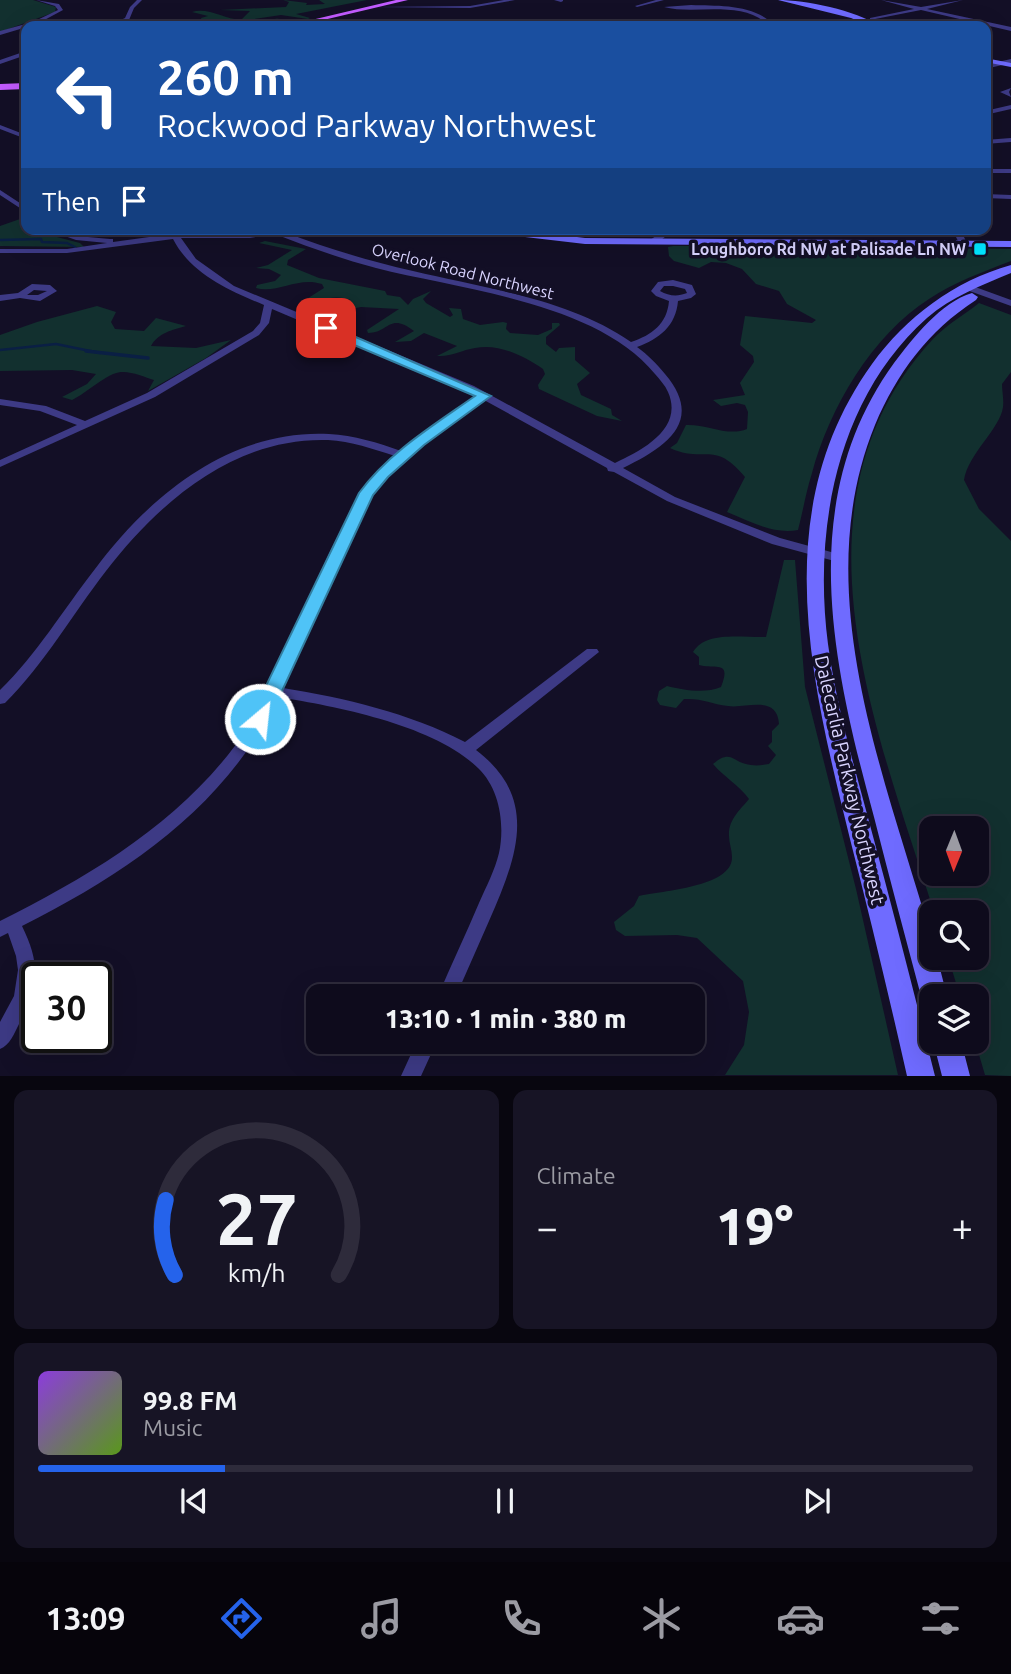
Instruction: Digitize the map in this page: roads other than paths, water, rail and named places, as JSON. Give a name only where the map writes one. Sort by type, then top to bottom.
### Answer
[{"type":"main road","points":[[315,21],[405,0]]},
{"type":"main road","points":[[782,0],[867,21]]},
{"type":"main road","points":[[797,0],[865,21]]},
{"type":"main road","points":[[991,59],[1009,63]]},
{"type":"main road","points":[[0,86],[21,88]]},
{"type":"main road","points":[[531,235],[572,240],[653,242],[1011,244]]},
{"type":"main road","name":"Dalecarlia Parkway Northwest","points":[[921,1076],[828,698],[816,620],[815,553],[820,509],[830,467],[845,424],[885,357],[911,327],[937,305],[979,287],[1011,269]]},
{"type":"main road","name":"Dalecarlia Parkway Northwest","points":[[931,984],[853,700],[840,623],[838,558],[841,513],[848,479],[864,429],[881,394],[906,356],[939,319],[979,287],[1011,279]]},
{"type":"main road","points":[[950,1054],[956,1076]]},
{"type":"street","points":[[38,0],[58,5],[61,10],[40,21]]},
{"type":"street","points":[[122,21],[127,19],[132,7],[141,0]]},
{"type":"street","points":[[375,7],[473,7],[513,0]]},
{"type":"street","points":[[637,6],[662,0]]},
{"type":"street","points":[[883,0],[981,21]]},
{"type":"street","points":[[884,21],[961,0]]},
{"type":"street","points":[[666,7],[740,11],[761,16],[766,21]]},
{"type":"street","points":[[929,7],[986,21]]},
{"type":"street","points":[[991,22],[1011,27]]},
{"type":"street","points":[[991,23],[1011,27]]},
{"type":"street","points":[[0,33],[21,27]]},
{"type":"street","points":[[0,62],[21,55]]},
{"type":"street","points":[[991,66],[1009,63]]},
{"type":"street","points":[[991,112],[1011,107]]},
{"type":"street","points":[[0,127],[21,135]]},
{"type":"street","points":[[991,142],[1011,140]]},
{"type":"street","points":[[991,171],[1011,172]]},
{"type":"street","points":[[0,192],[21,207]]},
{"type":"street","points":[[991,196],[1011,197]]},
{"type":"street","points":[[67,235],[135,242]]},
{"type":"street","points":[[0,251],[67,251],[165,235]]},
{"type":"street","points":[[175,235],[184,251],[204,271],[231,288],[484,396],[612,469],[691,507],[815,553],[838,558]]},
{"type":"street","name":"Overlook Road Northwest","points":[[295,235],[369,264],[549,307],[592,324],[630,346],[653,364],[667,380],[676,396],[677,412],[671,428],[659,443],[612,469]]},
{"type":"street","points":[[653,242],[663,235]]},
{"type":"street","points":[[959,235],[963,243]]},
{"type":"street","points":[[979,287],[1011,295]]},
{"type":"street","points":[[979,287],[1011,303]]},
{"type":"street","points":[[0,298],[22,295]]},
{"type":"street","points":[[630,346],[667,325],[673,313],[674,298]]},
{"type":"street","points":[[0,464],[160,391],[253,335],[264,323],[270,304]]},
{"type":"street","points":[[0,1040],[21,1002],[28,974],[25,948],[6,926],[105,872],[139,848],[184,810],[243,744],[274,691],[355,512],[374,483],[439,425],[484,396]]},
{"type":"street","points":[[0,402],[42,408],[86,425]]},
{"type":"street","points":[[0,699],[30,668],[127,537],[163,502],[207,470],[249,449],[300,438],[348,439],[404,455]]},
{"type":"street","points":[[465,750],[592,652]]},
{"type":"street","points":[[274,691],[364,710],[421,730],[465,750],[482,762],[498,783],[508,810],[510,836],[502,870],[452,984]]},
{"type":"street","points":[[411,1076],[421,1054]]},
{"type":"waterway","points":[[0,240],[41,239],[42,242],[67,243],[75,247]]},
{"type":"waterway","points":[[0,350],[56,344],[95,352]]},
{"type":"waterway","points":[[86,351],[95,352]]},
{"type":"waterway","points":[[95,352],[148,358]]},
{"type":"waterway","points":[[95,352],[100,353]]},
{"type":"place","name":"Loughboro Rd NW at Palisade Ln NW","points":[[980,249]]}]
